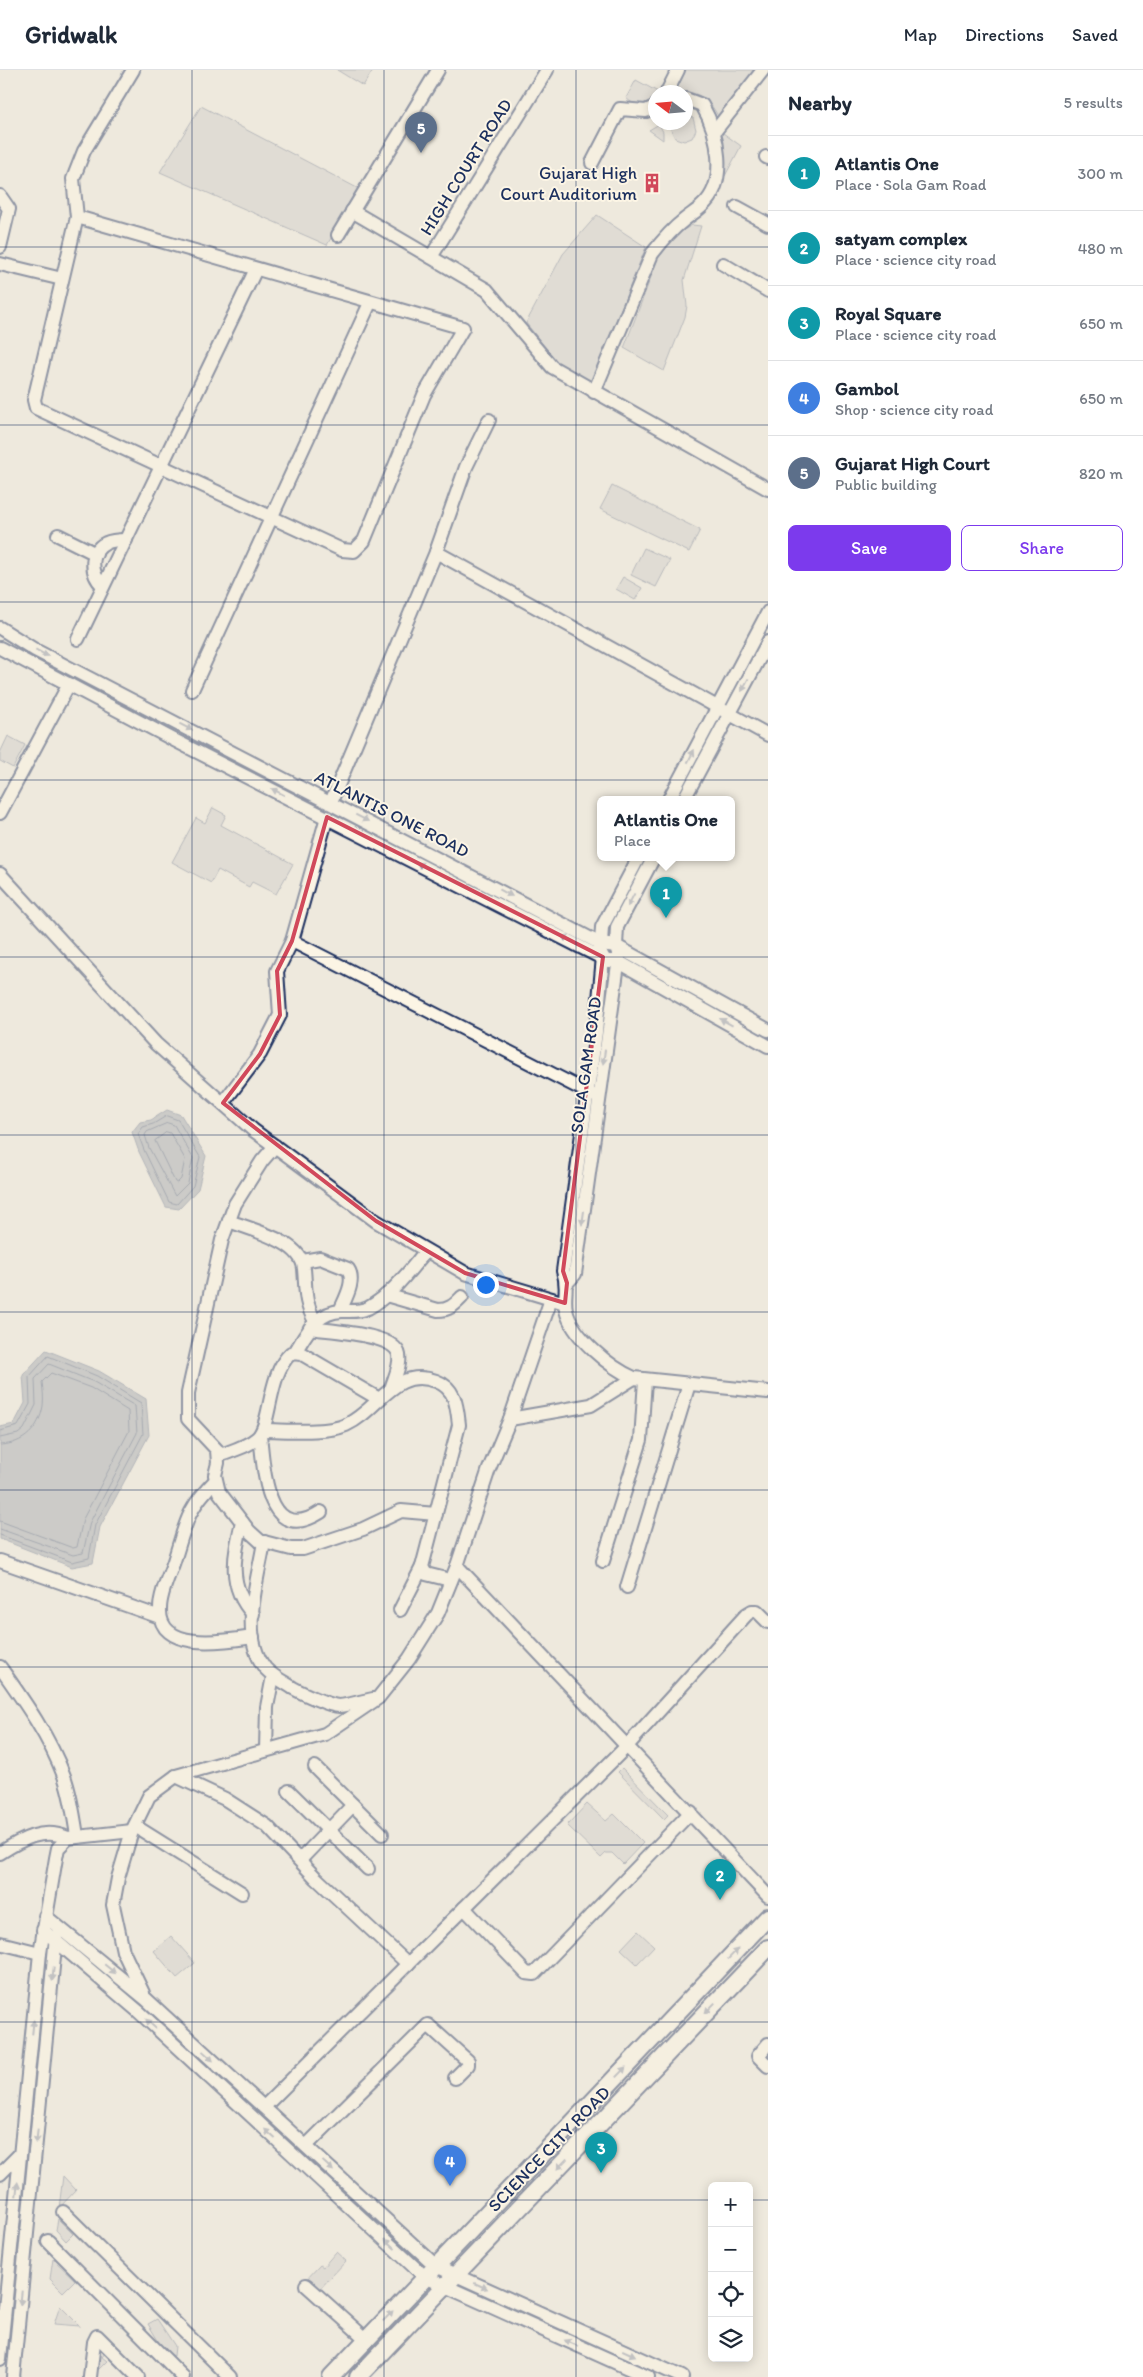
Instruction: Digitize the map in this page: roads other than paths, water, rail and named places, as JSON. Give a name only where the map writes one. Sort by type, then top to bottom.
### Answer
[{"type":"main road","points":[[330,2377],[768,1917]]},
{"type":"main road","name":"SCIENCE CITY ROAD","points":[[358,2377],[768,1948]]},
{"type":"street","points":[[76,217],[370,303],[463,328],[424,395],[364,541],[354,551],[342,550],[36,408],[34,400],[76,217],[72,179],[84,151],[133,70]]},
{"type":"street","points":[[338,235],[438,70]]},
{"type":"street","name":"HIGH COURT ROAD","points":[[431,258],[547,70]]},
{"type":"street","points":[[671,85],[678,70]]},
{"type":"street","points":[[715,131],[764,70]]},
{"type":"street","points":[[594,392],[652,254],[668,234],[704,205],[712,192],[718,171],[715,131],[702,105],[693,102]]},
{"type":"street","points":[[592,163],[620,109],[648,110]]},
{"type":"street","points":[[0,196],[9,209],[0,247]]},
{"type":"street","points":[[737,207],[768,224]]},
{"type":"street","name":"HIGH COURT ROAD","points":[[352,212],[487,290],[552,367],[768,489]]},
{"type":"street","points":[[0,264],[62,279]]},
{"type":"street","points":[[722,264],[768,291]]},
{"type":"street","points":[[78,639],[256,269]]},
{"type":"street","points":[[192,690],[370,303]]},
{"type":"street","points":[[331,802],[436,552],[466,467],[489,420]]},
{"type":"street","points":[[58,535],[96,554]]},
{"type":"street","points":[[103,586],[95,579],[94,563],[96,554],[105,543],[126,540]]},
{"type":"street","points":[[436,552],[717,705],[768,735]]},
{"type":"street","points":[[671,796],[717,705],[768,612]]},
{"type":"street","name":"ATLANTIS ONE ROAD","points":[[0,628],[35,650],[602,944],[616,946],[768,1030]]},
{"type":"street","points":[[686,796],[768,642]]},
{"type":"street","name":"ATLANTIS ONE ROAD","points":[[0,648],[608,961],[617,961],[768,1046]]},
{"type":"street","points":[[0,813],[68,684]]},
{"type":"street","points":[[223,1103],[260,1054],[280,1015],[277,971],[292,941],[327,818]]},
{"type":"street","name":"SOLA GAM ROAD","points":[[637,861],[602,927],[602,944],[599,949],[602,957],[593,1095],[575,1274],[567,1283],[565,1303],[570,1320],[587,1342],[620,1372],[640,1379],[768,1392]]},
{"type":"street","name":"SOLA GAM ROAD","points":[[593,1095],[619,958],[616,946],[617,926],[652,861]]},
{"type":"street","points":[[0,874],[156,1044],[275,1146],[376,1221],[465,1274],[565,1303]]},
{"type":"street","points":[[292,941],[593,1095]]},
{"type":"street","points":[[275,1146],[251,1177],[235,1204],[222,1240],[188,1393],[188,1419],[217,1450],[215,1481],[219,1492],[249,1531],[264,1542],[291,1549],[303,1549],[363,1529],[401,1511],[436,1514]]},
{"type":"street","points":[[229,1222],[283,1242],[303,1261],[306,1304],[312,1325]]},
{"type":"street","points":[[321,1512],[308,1520],[300,1522],[288,1518],[272,1504],[268,1490],[262,1433],[276,1377],[288,1355],[294,1352],[312,1325],[326,1314],[366,1309],[386,1295],[426,1250]]},
{"type":"street","points":[[303,1261],[320,1258],[348,1269],[351,1273],[351,1282],[340,1311]]},
{"type":"street","points":[[386,1295],[438,1310],[449,1308],[462,1296]]},
{"type":"street","points":[[146,1999],[123,1951],[112,1905],[118,1878],[134,1829],[150,1796],[176,1776],[325,1734],[378,1698],[409,1659],[438,1613],[457,1566],[489,1469],[510,1419],[551,1299]]},
{"type":"street","points":[[312,1325],[370,1336],[391,1344],[396,1350],[399,1361],[391,1389]]},
{"type":"street","points":[[294,1352],[302,1354],[379,1399]]},
{"type":"street","points":[[218,1456],[250,1443],[262,1433],[345,1426],[362,1416],[391,1389],[414,1378],[423,1377],[443,1384],[457,1403],[459,1425],[422,1567],[400,1610]]},
{"type":"street","points":[[510,1419],[591,1405],[640,1379],[640,1440],[603,1561]]},
{"type":"street","points":[[626,1587],[689,1384]]},
{"type":"street","points":[[215,1481],[201,1495],[187,1517],[162,1597],[160,1617],[163,1626],[169,1633],[191,1640],[222,1642],[253,1637]]},
{"type":"street","points":[[242,1522],[234,1554],[233,1572],[242,1601],[253,1614]]},
{"type":"street","points":[[264,1542],[253,1614],[253,1637],[257,1653],[265,1668],[273,1676],[298,1690],[337,1706],[378,1698]]},
{"type":"street","points":[[0,1561],[160,1617]]},
{"type":"street","points":[[457,1566],[691,1812],[768,1896]]},
{"type":"street","points":[[422,1567],[426,1574],[450,1580]]},
{"type":"street","points":[[264,2107],[627,1746],[747,1614],[757,1611],[768,1622]]},
{"type":"street","points":[[0,1667],[21,1696],[54,1754],[64,1777],[64,1835],[58,1848],[40,1954],[0,2359]]},
{"type":"street","points":[[266,1750],[267,1707],[273,1676]]},
{"type":"street","points":[[315,1767],[382,1834]]},
{"type":"street","points":[[176,1776],[203,1787],[247,1812],[267,1826],[408,1964]]},
{"type":"street","points":[[289,1791],[368,1869]]},
{"type":"street","points":[[300,1860],[353,1805]]},
{"type":"street","points":[[464,1908],[526,1972],[534,1974],[691,1812]]},
{"type":"street","points":[[0,1853],[30,1836],[134,1829],[242,1893]]},
{"type":"street","points":[[45,1916],[146,1999],[264,2107],[306,2146],[431,2271]]},
{"type":"street","points":[[13,2377],[58,1926]]},
{"type":"street","points":[[43,1930],[138,2011],[431,2271],[648,2377]]},
{"type":"street","points":[[0,1943],[40,1954]]},
{"type":"street","points":[[306,2146],[426,2027],[432,2026],[468,2061],[468,2065],[455,2078]]},
{"type":"street","points":[[768,2044],[758,2056],[768,2066]]},
{"type":"street","points":[[0,2174],[20,2154]]},
{"type":"street","points":[[63,2212],[230,2377]]},
{"type":"street","points":[[48,2241],[183,2377]]},
{"type":"street","points":[[451,2281],[682,2377]]},
{"type":"street","points":[[306,2285],[366,2339]]},
{"type":"street","points":[[90,2377],[94,2342],[97,2336],[138,2377]]},
{"type":"water","points":[[167,1110],[181,1115],[206,1156],[198,1189],[179,1209],[166,1207],[139,1152],[132,1132],[140,1122],[151,1120]]},
{"type":"water","points":[[46,1350],[99,1371],[146,1399],[149,1435],[100,1527],[93,1563],[72,1567],[0,1539],[0,1427],[14,1424],[25,1403],[23,1375]]},
{"type":"place","name":"Gujarat High Court","points":[[421,153]]},
{"type":"place","name":"Gujarat High Court Auditorium","points":[[652,183]]},
{"type":"place","name":"Atlantis One","points":[[666,918]]},
{"type":"place","name":"satyam complex","points":[[720,1900]]},
{"type":"place","name":"Royal Square","points":[[601,2173]]},
{"type":"place","name":"Gambol","points":[[450,2186]]}]
